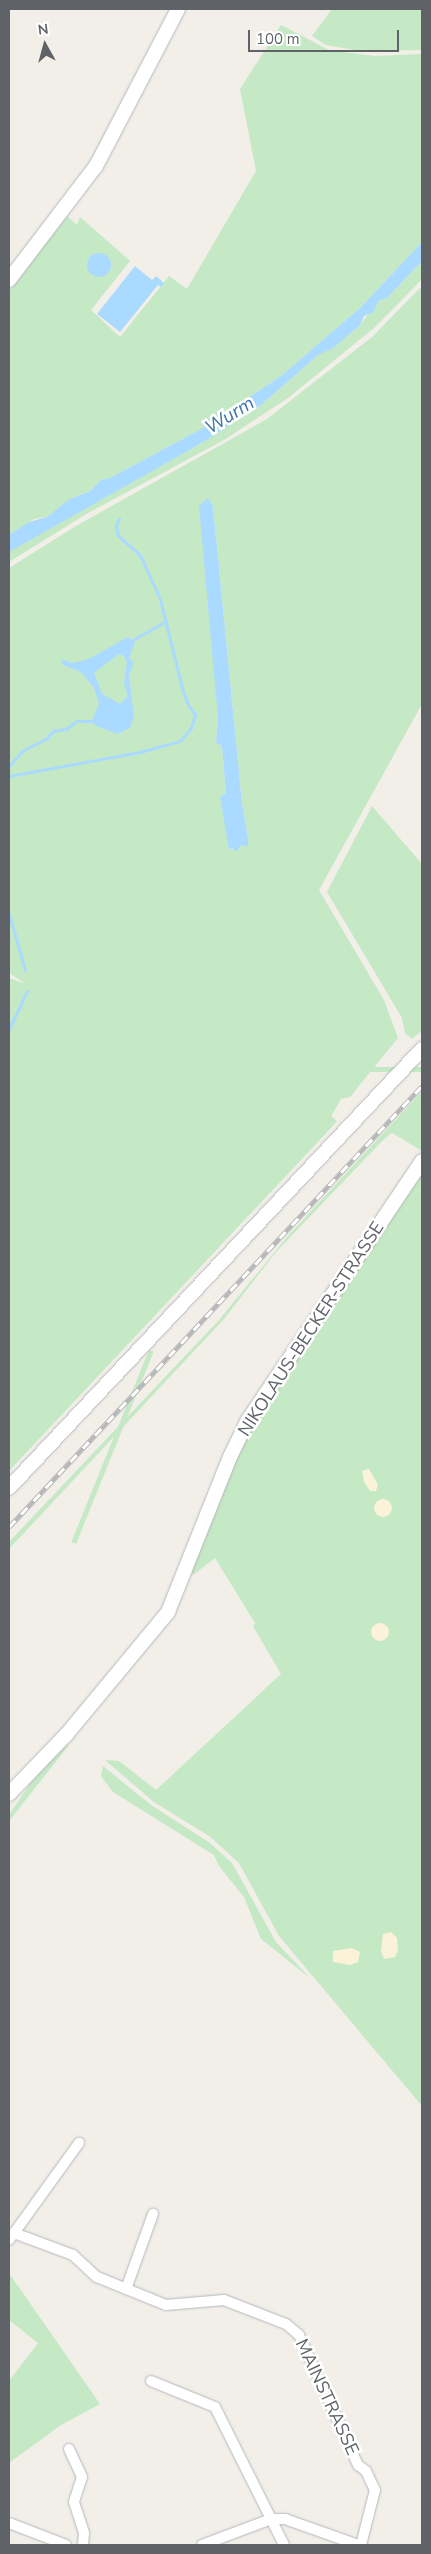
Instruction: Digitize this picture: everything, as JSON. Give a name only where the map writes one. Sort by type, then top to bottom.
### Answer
[{"type":"main road","points":[[9,280],[96,166],[178,9]]},
{"type":"main road","points":[[9,1488],[422,1049]]},
{"type":"main road","name":"NIKOLAUS-BECKER-STRASSE","points":[[9,1794],[66,1735],[168,1612],[230,1457],[248,1420],[422,1161]]},
{"type":"street","points":[[11,2236],[79,2143]]},
{"type":"street","points":[[126,2289],[153,2214]]},
{"type":"street","name":"MAINSTRASSE","points":[[11,2236],[73,2255],[98,2277],[166,2305],[224,2300],[286,2324],[299,2335],[358,2465],[366,2472],[375,2490],[360,2545]]},
{"type":"street","points":[[151,2381],[216,2407],[284,2545]]},
{"type":"street","points":[[69,2449],[82,2477],[74,2502],[84,2533],[83,2545]]},
{"type":"street","points":[[202,2545],[224,2540],[271,2519],[285,2519],[360,2545]]},
{"type":"street","points":[[9,2523],[66,2545]]},
{"type":"green space","points":[[332,9],[422,9],[422,50],[360,51],[326,45],[312,36]]},
{"type":"green space","points":[[281,25],[329,50],[374,56],[422,54],[422,242],[360,308],[281,376],[201,429],[110,478],[101,480],[90,491],[74,497],[47,517],[34,519],[9,535],[9,291],[67,216],[77,225],[80,217],[130,261],[91,310],[120,337],[169,276],[187,289],[256,171],[240,89]]},
{"type":"green space","points":[[422,261],[422,279],[397,305],[374,328],[288,398],[224,440],[88,513],[9,562],[9,552],[22,543],[200,444],[261,405],[318,355],[360,325],[378,301],[387,298]]},
{"type":"green space","points":[[422,286],[422,704],[319,890],[384,1000],[398,1038],[350,1097],[341,1099],[331,1116],[337,1121],[330,1129],[9,1471],[9,978],[26,984],[9,973],[9,568],[76,526],[267,419],[372,337]],"holes":[[[208,498],[213,506],[242,803],[248,838],[248,847],[241,845],[230,850],[220,797],[226,793],[222,746],[216,743],[218,718]]]},
{"type":"green space","points":[[372,806],[422,864],[422,1031],[412,1039],[405,1033],[402,1018],[327,892]]},
{"type":"green space","points":[[330,1067],[422,1067],[422,1072],[330,1072]]},
{"type":"green space","points":[[422,1091],[422,1151],[392,1133],[383,1140],[276,1252],[224,1319],[9,1549],[9,1542],[219,1320],[287,1237]]},
{"type":"green space","points":[[422,1173],[422,2106],[279,1936],[239,1863],[209,1836],[154,1802],[105,1760],[119,1761],[156,1790],[281,1674],[253,1626],[255,1623],[215,1558],[193,1575],[191,1570],[234,1464],[269,1395]]},
{"type":"green space","points":[[149,1350],[154,1352],[76,1544],[71,1542]]},
{"type":"green space","points":[[64,1745],[69,1745],[9,1821],[9,1815],[32,1781]]},
{"type":"green space","points":[[103,1766],[151,1805],[210,1843],[232,1863],[276,1942],[310,1978],[261,1939],[244,1897],[219,1866],[214,1855],[113,1792],[101,1776]]},
{"type":"green space","points":[[9,2273],[100,2404],[61,2425],[9,2463],[9,2381],[38,2343],[9,2320]]},
{"type":"sand","points":[[369,1469],[378,1485],[376,1491],[370,1491],[364,1482],[362,1471]]},
{"type":"sand","points":[[383,1499],[389,1502],[392,1508],[389,1514],[383,1517],[377,1514],[374,1508],[377,1502]]},
{"type":"sand","points":[[380,1623],[386,1626],[389,1632],[386,1638],[380,1641],[374,1638],[371,1632],[374,1626]]},
{"type":"sand","points":[[391,1932],[397,1938],[398,1951],[395,1957],[384,1959],[381,1951],[383,1934]]},
{"type":"sand","points":[[352,1948],[360,1952],[358,1962],[350,1965],[333,1962],[333,1951]]},
{"type":"water","name":"Wurm","points":[[422,242],[422,261],[387,298],[378,301],[373,312],[364,316],[360,325],[333,348],[318,355],[261,405],[200,444],[9,552],[9,535],[29,522],[47,517],[68,500],[90,491],[101,480],[110,478],[201,429],[281,376],[360,308]]},
{"type":"water","points":[[99,253],[108,256],[111,265],[108,274],[99,277],[90,274],[87,265],[90,256]]},
{"type":"water","points":[[135,266],[152,280],[156,276],[164,283],[161,287],[158,285],[120,332],[97,314]]},
{"type":"water","points":[[208,498],[213,506],[242,803],[248,838],[248,847],[241,845],[236,852],[233,848],[229,850],[220,797],[226,793],[222,746],[216,743],[218,718],[199,506]]},
{"type":"water","points":[[128,637],[135,643],[129,658],[134,663],[129,675],[134,717],[130,728],[117,734],[96,726],[92,721],[99,704],[94,688],[81,672],[63,665],[61,659],[73,663],[89,659]],"holes":[[[119,654],[124,656],[127,663],[124,683],[128,696],[120,704],[102,694],[94,673]]]},
{"type":"waterway","points":[[9,776],[140,752],[180,741],[191,728],[195,714],[188,705],[182,688],[160,599],[140,555],[118,536],[116,525],[119,519]]},
{"type":"waterway","points":[[131,641],[166,621]]},
{"type":"waterway","points":[[9,766],[22,751],[47,738],[53,731],[66,729],[76,721],[96,721]]},
{"type":"waterway","points":[[9,914],[25,970]]},
{"type":"waterway","points":[[9,1029],[27,991]]},
{"type":"railway","points":[[9,1527],[422,1086]]}]
